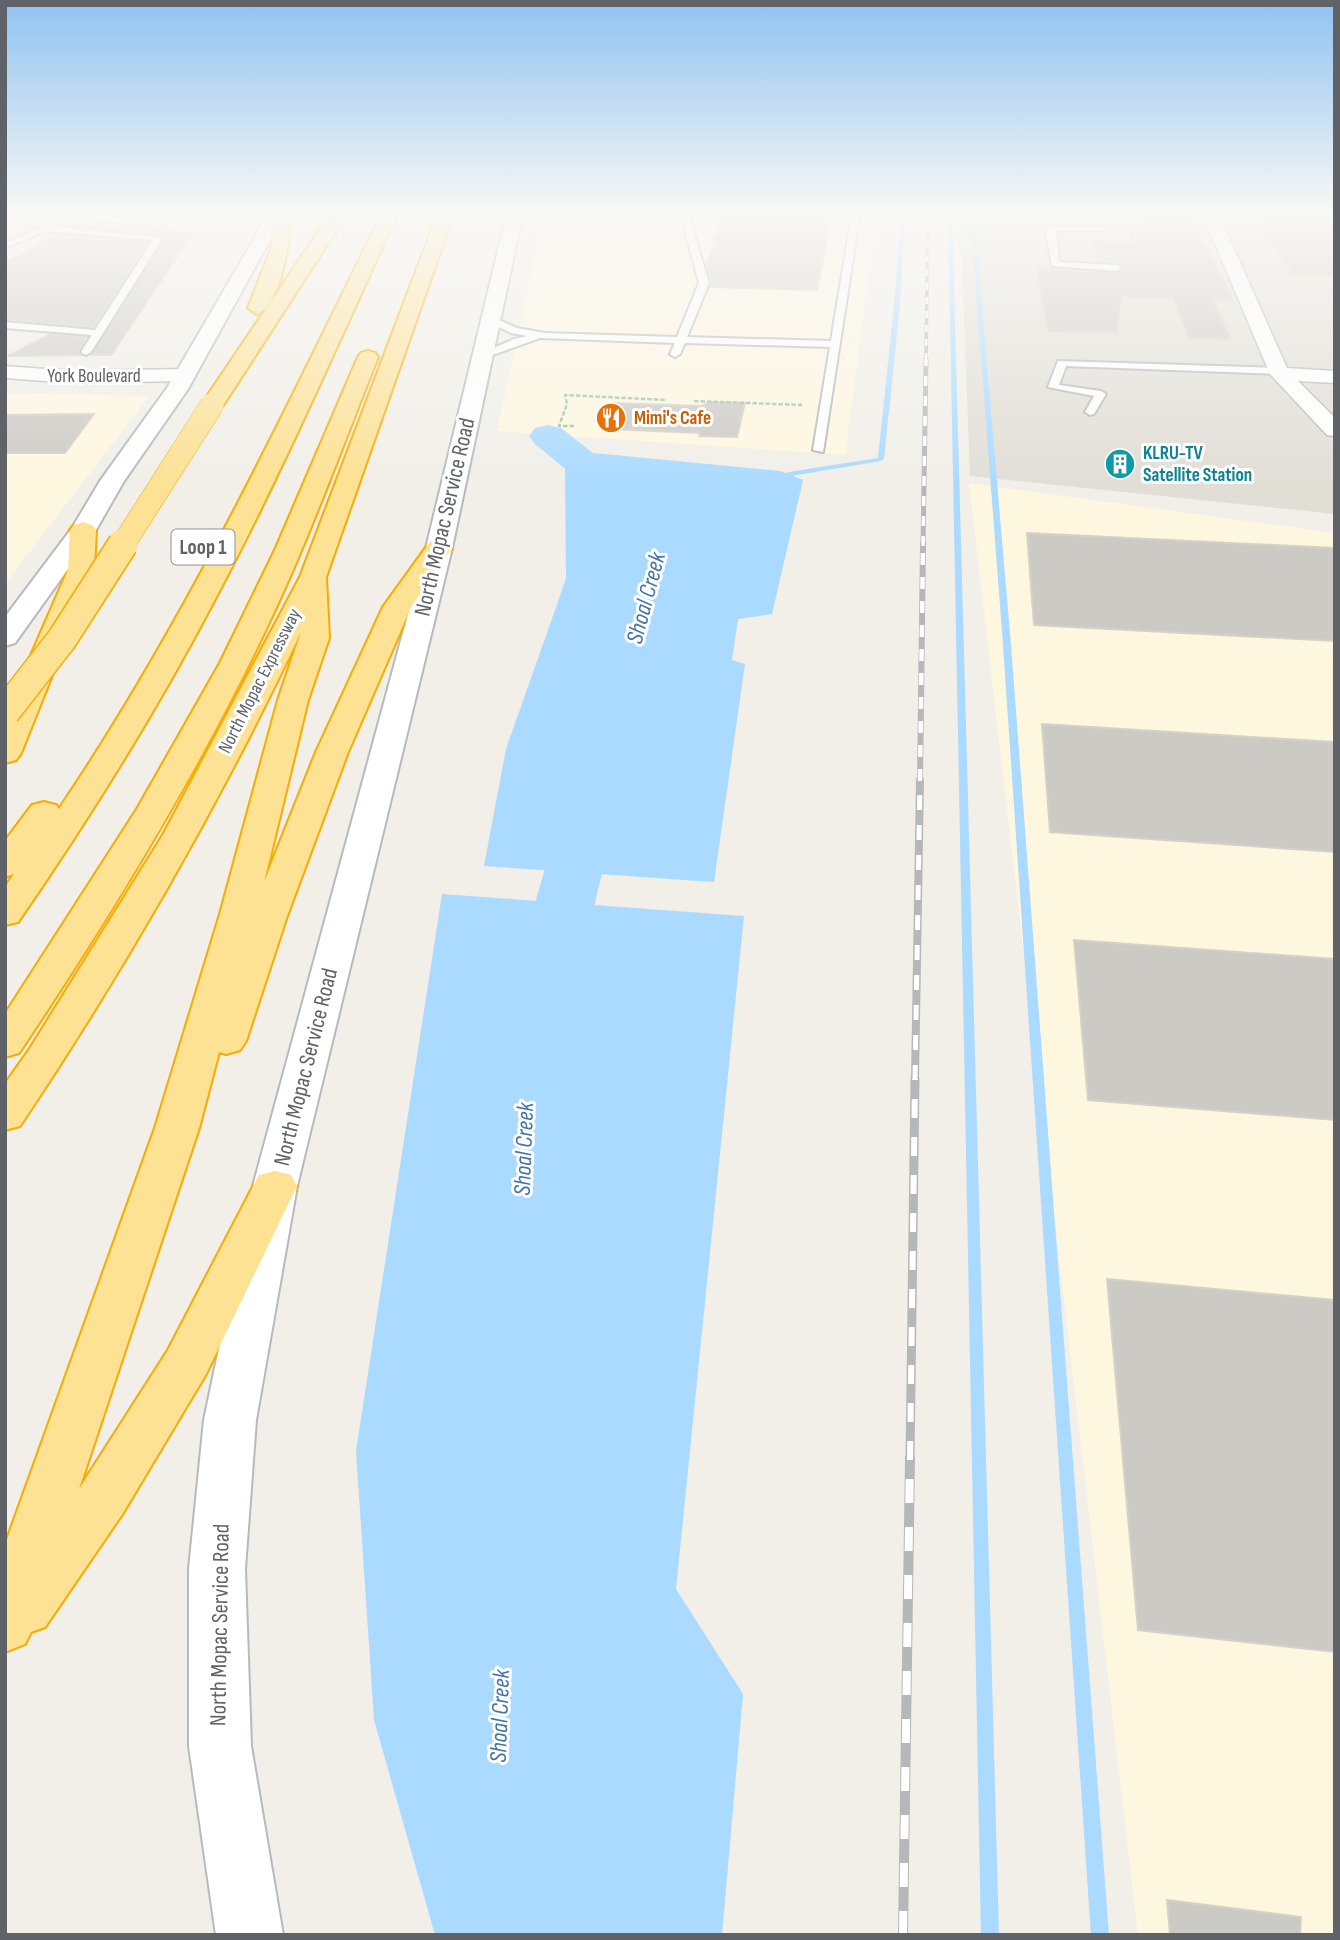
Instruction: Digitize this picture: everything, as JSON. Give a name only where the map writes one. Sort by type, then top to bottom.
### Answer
[{"type":"highway","points":[[232,371],[260,304]]},
{"type":"highway","points":[[5,712],[62,639],[232,371],[278,304]]},
{"type":"highway","name":"Loop 1","points":[[88,745],[170,610],[328,304]]},
{"type":"highway","points":[[5,914],[69,821],[172,654],[229,545],[346,304]]},
{"type":"highway","points":[[5,1044],[76,938],[141,832],[236,661],[284,557],[390,304]]},
{"type":"highway","name":"North Mopac Expressway","points":[[5,1116],[47,1055],[180,835],[313,577],[413,304]]},
{"type":"highway","points":[[5,753],[81,570],[83,530]]},
{"type":"highway","points":[[177,1128],[224,1045],[269,916],[332,752],[397,607],[439,548]]},
{"type":"highway","points":[[5,1626],[177,1128],[238,914],[293,700],[315,638],[313,577]]},
{"type":"highway","points":[[5,866],[59,789]]},
{"type":"highway","points":[[5,1637],[104,1497],[188,1360],[275,1186]]},
{"type":"main road","points":[[5,637],[83,530],[111,481],[180,382],[226,304]]},
{"type":"main road","name":"North Mopac Service Road","points":[[250,1935],[220,1745],[217,1569],[230,1420],[275,1186],[439,548],[496,304]]},
{"type":"street","points":[[1250,304],[1280,373],[1335,430]]},
{"type":"street","name":"York Boulevard","points":[[5,372],[180,382]]},
{"type":"street","points":[[1280,373],[1334,376]]},
{"type":"street","name":"York Boulevard","points":[[5,383],[180,382]]},
{"type":"lane","points":[[86,352],[116,304]]},
{"type":"lane","points":[[675,355],[695,304]]},
{"type":"lane","points":[[819,450],[841,304]]},
{"type":"lane","points":[[492,320],[514,331],[545,336],[835,344]]},
{"type":"lane","points":[[5,325],[97,333]]},
{"type":"lane","points":[[483,355],[517,341],[545,336]]},
{"type":"lane","points":[[1090,412],[1109,380],[1280,373]]},
{"type":"path","points":[[574,426],[559,426],[567,404],[565,395],[667,400]]},
{"type":"path","points":[[694,401],[802,405]]},
{"type":"shaded area","points":[[524,304],[865,304],[845,455],[497,431]]},
{"type":"shaded area","points":[[963,304],[1335,304],[1335,514],[970,476]]},
{"type":"shaded area","points":[[5,393],[149,396],[5,584]]},
{"type":"shaded area","points":[[969,483],[1335,533],[1335,1935],[1138,1935]]},
{"type":"water","points":[[594,453],[780,471],[803,480],[772,614],[738,619],[732,660],[745,664],[714,882],[484,866],[506,749],[566,579],[565,460]]},
{"type":"water","points":[[442,894],[744,916],[676,1589],[743,1694],[722,1935],[435,1935],[374,1720],[356,1451]]},
{"type":"building","points":[[5,304],[109,304],[94,327],[5,319]]},
{"type":"building","points":[[123,304],[146,304],[111,355],[90,355]]},
{"type":"building","points":[[1043,304],[1120,304],[1117,332],[1048,331]]},
{"type":"building","points":[[1175,304],[1215,304],[1230,339],[1190,338]]},
{"type":"building","points":[[50,334],[87,337],[79,351],[82,355],[8,356]]},
{"type":"building","points":[[709,402],[745,403],[737,437],[609,429],[610,403],[702,406]]},
{"type":"building","points":[[94,414],[65,453],[5,453],[5,415]]},
{"type":"building","points":[[1027,533],[1335,548],[1335,641],[1034,625]]},
{"type":"building","points":[[1042,724],[1335,742],[1335,852],[1050,832]]},
{"type":"building","points":[[1074,940],[1335,959],[1335,1120],[1088,1100]]},
{"type":"building","points":[[1107,1279],[1335,1300],[1335,1652],[1138,1630]]},
{"type":"building","points":[[1167,1900],[1301,1917],[1300,1935],[1170,1935]]},
{"type":"waterway","points":[[776,480],[789,474],[881,459],[897,304]]},
{"type":"waterway","points":[[952,304],[990,1935]]},
{"type":"waterway","points":[[979,304],[1007,645],[1100,1935]]},
{"type":"waterway","name":"Shoal Creek","points":[[548,436],[641,511]]},
{"type":"waterway","name":"Shoal Creek","points":[[543,985],[596,787]]},
{"type":"railway","points":[[926,360],[927,304]]},
{"type":"railway","points":[[923,546],[926,359]]},
{"type":"railway","points":[[920,781],[923,544]]},
{"type":"railway","points":[[915,1080],[920,780]]},
{"type":"railway","points":[[910,1460],[915,1079]]},
{"type":"railway","points":[[903,1935],[910,1458]]},
{"type":"place","name":"Mimi's Cafe","points":[[611,418]]},
{"type":"place","name":"KLRU-TV Satellite Station","points":[[1120,464]]}]
